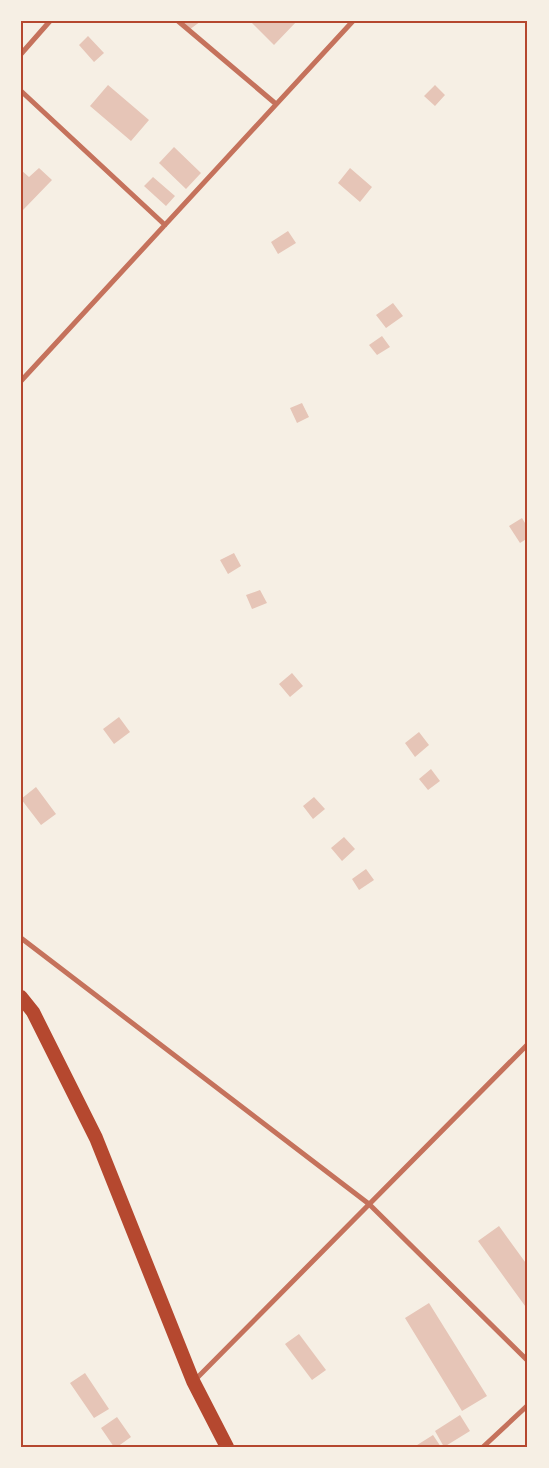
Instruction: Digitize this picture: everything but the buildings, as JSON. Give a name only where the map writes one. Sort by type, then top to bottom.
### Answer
[{"type":"highway","points":[[21,997],[33,1012],[96,1138],[193,1381],[227,1447]]},
{"type":"street","points":[[21,54],[50,21]]},
{"type":"street","points":[[178,21],[276,104]]},
{"type":"street","points":[[22,378],[353,21]]},
{"type":"street","points":[[21,91],[165,225]]},
{"type":"street","points":[[21,938],[368,1204],[528,1361]]},
{"type":"street","points":[[193,1381],[528,1044]]},
{"type":"street","points":[[483,1447],[528,1405]]}]
